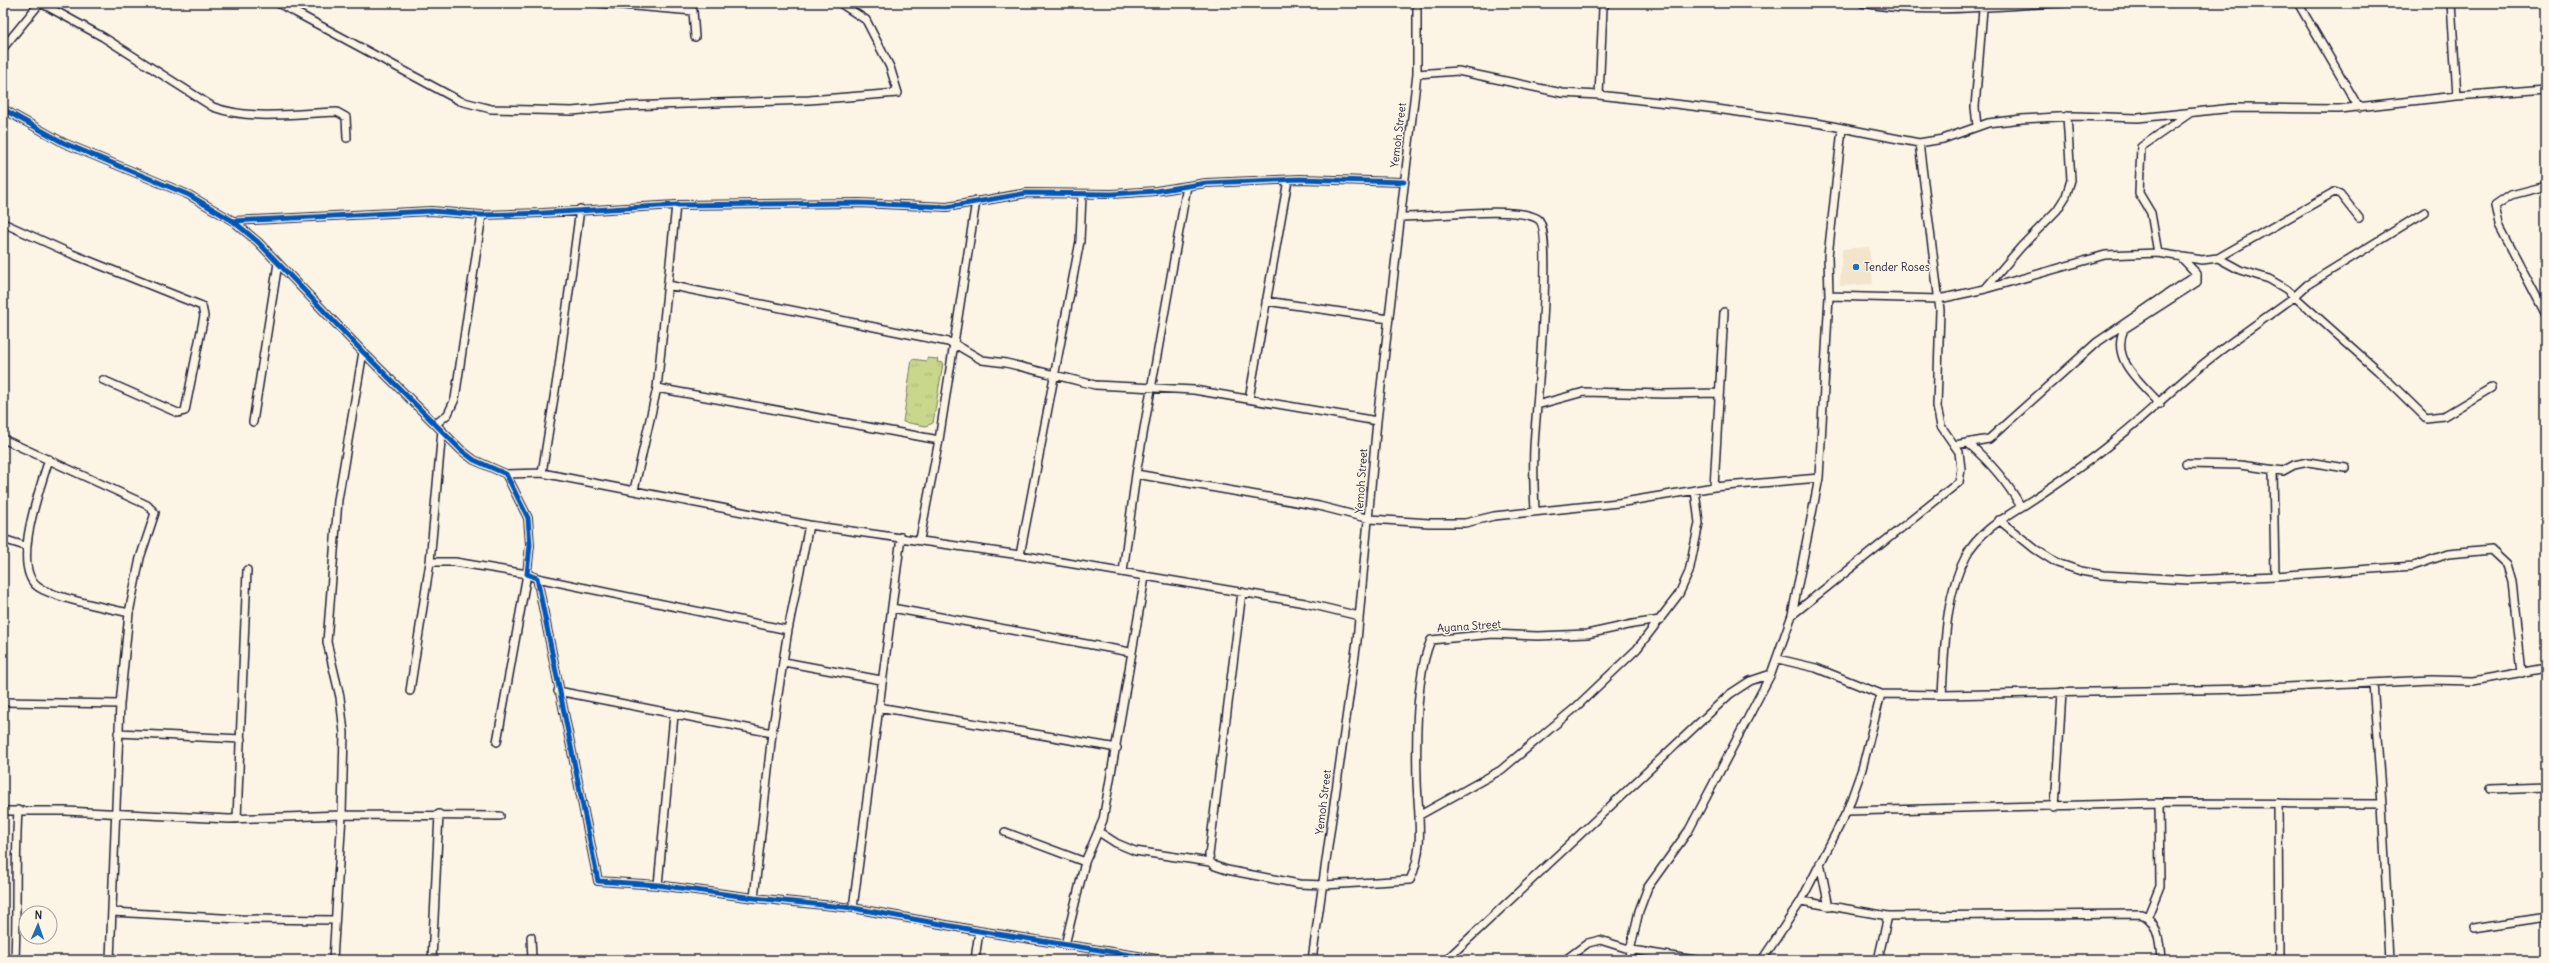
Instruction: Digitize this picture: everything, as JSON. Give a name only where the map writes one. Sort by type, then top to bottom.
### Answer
[{"type":"street","points":[[3,48],[40,3],[103,37],[213,107],[228,113],[245,114],[337,112],[346,117],[347,138]]},
{"type":"street","points":[[278,3],[460,101],[491,109],[572,111],[626,106],[809,100],[898,93],[890,67],[866,20],[840,3]]},
{"type":"street","points":[[599,3],[693,11],[694,37]]},
{"type":"street","name":"Yemoh Street","points":[[1312,960],[1324,885],[1370,519],[1377,421],[1402,217],[1404,182],[1417,74],[1417,3]]},
{"type":"street","points":[[1599,95],[1603,8],[1606,3]]},
{"type":"street","points":[[1862,3],[1909,10],[1983,9],[2064,3]]},
{"type":"street","points":[[2298,3],[2326,55],[2341,75],[2359,108]]},
{"type":"street","points":[[2451,3],[2456,96]]},
{"type":"street","points":[[1977,126],[1975,107],[1983,9]]},
{"type":"street","points":[[1417,74],[1458,71],[1562,93],[1599,95],[1717,109],[1822,124],[1919,143],[1943,139],[1977,126],[1995,122],[2067,116],[2138,118],[2233,108],[2314,110],[2359,108],[2456,96],[2546,89]]},
{"type":"street","points":[[3,109],[64,142],[189,195],[233,220],[278,262],[363,352],[474,460],[506,474],[542,473],[809,525],[920,539],[1123,572],[1145,577],[1242,592],[1359,616]]},
{"type":"street","points":[[2158,253],[2151,213],[2140,193],[2141,148],[2191,112]]},
{"type":"street","points":[[1985,289],[2021,247],[2057,210],[2066,196],[2071,180],[2067,116]]},
{"type":"street","points":[[1628,960],[1632,950],[1639,911],[1648,887],[1689,830],[1771,674],[1778,659],[1792,615],[1819,478],[1829,296],[1828,256],[1842,129]]},
{"type":"street","points":[[1792,615],[1959,482],[1961,469],[1960,452],[1941,426],[1937,406],[1939,299],[1919,143]]},
{"type":"street","points":[[1248,399],[1288,180]]},
{"type":"street","points":[[233,220],[431,211],[482,215],[676,205],[859,203],[947,207],[1027,193],[1082,195],[1156,191],[1187,186],[1288,180],[1404,182]]},
{"type":"street","points":[[1123,572],[1136,474],[1153,388],[1187,186]]},
{"type":"street","points":[[2546,186],[2511,195],[2495,206],[2499,225],[2546,316]]},
{"type":"street","points":[[1829,296],[1939,299],[1985,289],[2105,255],[2158,253],[2202,260],[2218,258],[2334,192],[2340,194],[2359,218]]},
{"type":"street","points":[[1020,555],[1080,241],[1082,195]]},
{"type":"street","points":[[920,539],[939,440],[976,201]]},
{"type":"street","points":[[634,490],[657,388],[676,205]]},
{"type":"street","points":[[542,473],[580,209]]},
{"type":"street","points":[[1942,695],[1946,629],[1955,583],[1966,555],[1999,520],[2021,507],[2116,440],[2141,417],[2160,404],[2201,366],[2294,297],[2307,285],[2425,212]]},
{"type":"street","points":[[1402,217],[1509,213],[1531,215],[1540,220],[1544,229],[1545,264],[1538,405],[1534,447],[1535,511]]},
{"type":"street","points":[[436,424],[448,414],[455,399],[482,215]]},
{"type":"street","points":[[3,223],[72,254],[202,306],[204,316],[186,411],[178,413],[103,380]]},
{"type":"street","points":[[2160,404],[2122,360],[2120,339],[2124,329],[2197,282],[2197,274],[2180,256]]},
{"type":"street","points":[[2218,258],[2240,270],[2269,279],[2286,289],[2346,342],[2426,418],[2444,416],[2491,388]]},
{"type":"street","points":[[253,422],[278,262]]},
{"type":"street","points":[[1955,445],[1989,439],[2096,343],[2197,274]]},
{"type":"street","points":[[668,285],[953,343],[982,360],[1006,363],[1054,377],[1095,385],[1194,390],[1377,421]]},
{"type":"street","points":[[1266,301],[1389,319]]},
{"type":"street","points":[[1714,487],[1724,312]]},
{"type":"street","points":[[333,960],[334,920],[342,815],[343,715],[327,642],[337,506],[363,352]]},
{"type":"street","points":[[657,388],[939,440]]},
{"type":"street","points":[[1538,405],[1584,392],[1664,394],[1719,393]]},
{"type":"street","points":[[410,691],[430,562],[442,430]]},
{"type":"street","points":[[3,439],[49,459],[154,510],[155,517],[140,558],[129,613],[120,704],[110,960]]},
{"type":"street","points":[[1968,443],[1993,464],[2011,489],[2021,507]]},
{"type":"street","points":[[49,459],[26,546],[29,575],[40,588],[80,601],[129,613]]},
{"type":"street","points":[[2186,464],[2240,465],[2283,471],[2308,462],[2346,468]]},
{"type":"street","points":[[2273,470],[2275,576]]},
{"type":"street","points":[[497,742],[527,574],[530,545],[528,518],[506,474]]},
{"type":"street","points":[[1136,474],[1319,506],[1370,519],[1429,524],[1465,523],[1494,516],[1638,501],[1656,495],[1714,487],[1819,478]]},
{"type":"street","points":[[1099,832],[1116,843],[1135,851],[1210,862],[1215,866],[1227,870],[1299,884],[1324,885],[1410,880],[1418,849],[1420,815],[1501,770],[1575,708],[1637,649],[1679,594],[1689,572],[1699,523],[1695,490]]},
{"type":"street","points":[[1999,520],[2057,563],[2081,571],[2103,575],[2188,580],[2275,576],[2413,566],[2448,554],[2491,550],[2507,565],[2512,582],[2522,673]]},
{"type":"street","points":[[754,898],[772,733],[788,630],[809,525]]},
{"type":"street","points":[[852,908],[901,537]]},
{"type":"street","points":[[3,539],[26,546]]},
{"type":"street","points":[[430,562],[455,562],[527,574],[537,578],[788,630]]},
{"type":"street","points":[[237,819],[247,570]]},
{"type":"street","points":[[1065,945],[1085,862],[1103,820],[1117,748],[1130,652],[1145,577]]},
{"type":"street","points":[[537,578],[558,691],[598,881],[658,885],[754,898],[852,908],[979,931],[1163,960]]},
{"type":"street","points":[[1210,862],[1209,855],[1242,592]]},
{"type":"street","points":[[892,608],[1130,652]]},
{"type":"street","name":"Ayana Street","points":[[1420,815],[1417,780],[1419,696],[1425,652],[1431,640],[1493,634],[1538,636],[1587,634],[1660,620]]},
{"type":"street","points":[[1778,659],[1816,668],[1881,694],[1942,695],[2248,689],[2373,683],[2473,681],[2546,668]]},
{"type":"street","points":[[784,662],[881,680]]},
{"type":"street","points":[[1446,960],[1730,694],[1750,681],[1771,674]]},
{"type":"street","points":[[2373,683],[2382,804],[2390,960]]},
{"type":"street","points":[[558,691],[674,715],[772,733]]},
{"type":"street","points":[[2055,808],[2062,692]]},
{"type":"street","points":[[1762,960],[1801,901],[1847,811],[1862,769],[1881,694]]},
{"type":"street","points":[[3,702],[120,704]]},
{"type":"street","points":[[878,707],[1117,748]]},
{"type":"street","points":[[658,885],[674,715]]},
{"type":"street","points":[[118,734],[241,739]]},
{"type":"street","points":[[2490,789],[2546,787]]},
{"type":"street","points":[[1847,811],[2055,808],[2159,803],[2382,804]]},
{"type":"street","points":[[2148,916],[2160,886],[2159,803]]},
{"type":"street","points":[[2278,803],[2279,960]]},
{"type":"street","points":[[15,960],[18,896],[16,844],[18,810]]},
{"type":"street","points":[[3,811],[18,810],[116,813],[237,819],[342,815],[439,814],[500,816]]},
{"type":"street","points":[[432,960],[439,814]]},
{"type":"street","points":[[1005,832],[1085,862]]},
{"type":"street","points":[[1820,862],[1829,907]]},
{"type":"street","points":[[1801,901],[1888,916],[2141,914],[2148,916],[2153,922],[2160,945],[2161,960]]},
{"type":"street","points":[[112,912],[240,919],[334,920]]},
{"type":"street","points":[[1878,960],[1888,916]]},
{"type":"street","points":[[2474,928],[2546,917]]},
{"type":"street","points":[[975,960],[979,931]]},
{"type":"street","points":[[531,937],[532,960]]},
{"type":"street","points":[[1565,960],[1588,943],[1600,940],[1632,950],[1695,960]]},
{"type":"shaded area","name":"Tender Roses","points":[[1869,247],[1873,284],[1840,286],[1842,249]]},
{"type":"green space","points":[[927,358],[938,359],[937,362],[943,363],[933,423],[926,426],[903,422],[912,359],[927,361]]},
{"type":"cycle path","points":[[3,109],[64,143],[189,195],[233,221],[258,242],[363,352],[461,450],[474,460],[506,474],[528,518],[530,545],[527,574],[537,578],[598,881],[658,885],[754,898],[853,908],[979,931],[1163,960]]},
{"type":"cycle path","points":[[233,221],[431,211],[482,215],[543,213],[676,205],[859,203],[947,207],[1027,193],[1112,194],[1156,191],[1206,183],[1300,179],[1404,182]]},
{"type":"place","name":"Tender Roses","points":[[1856,267]]}]
